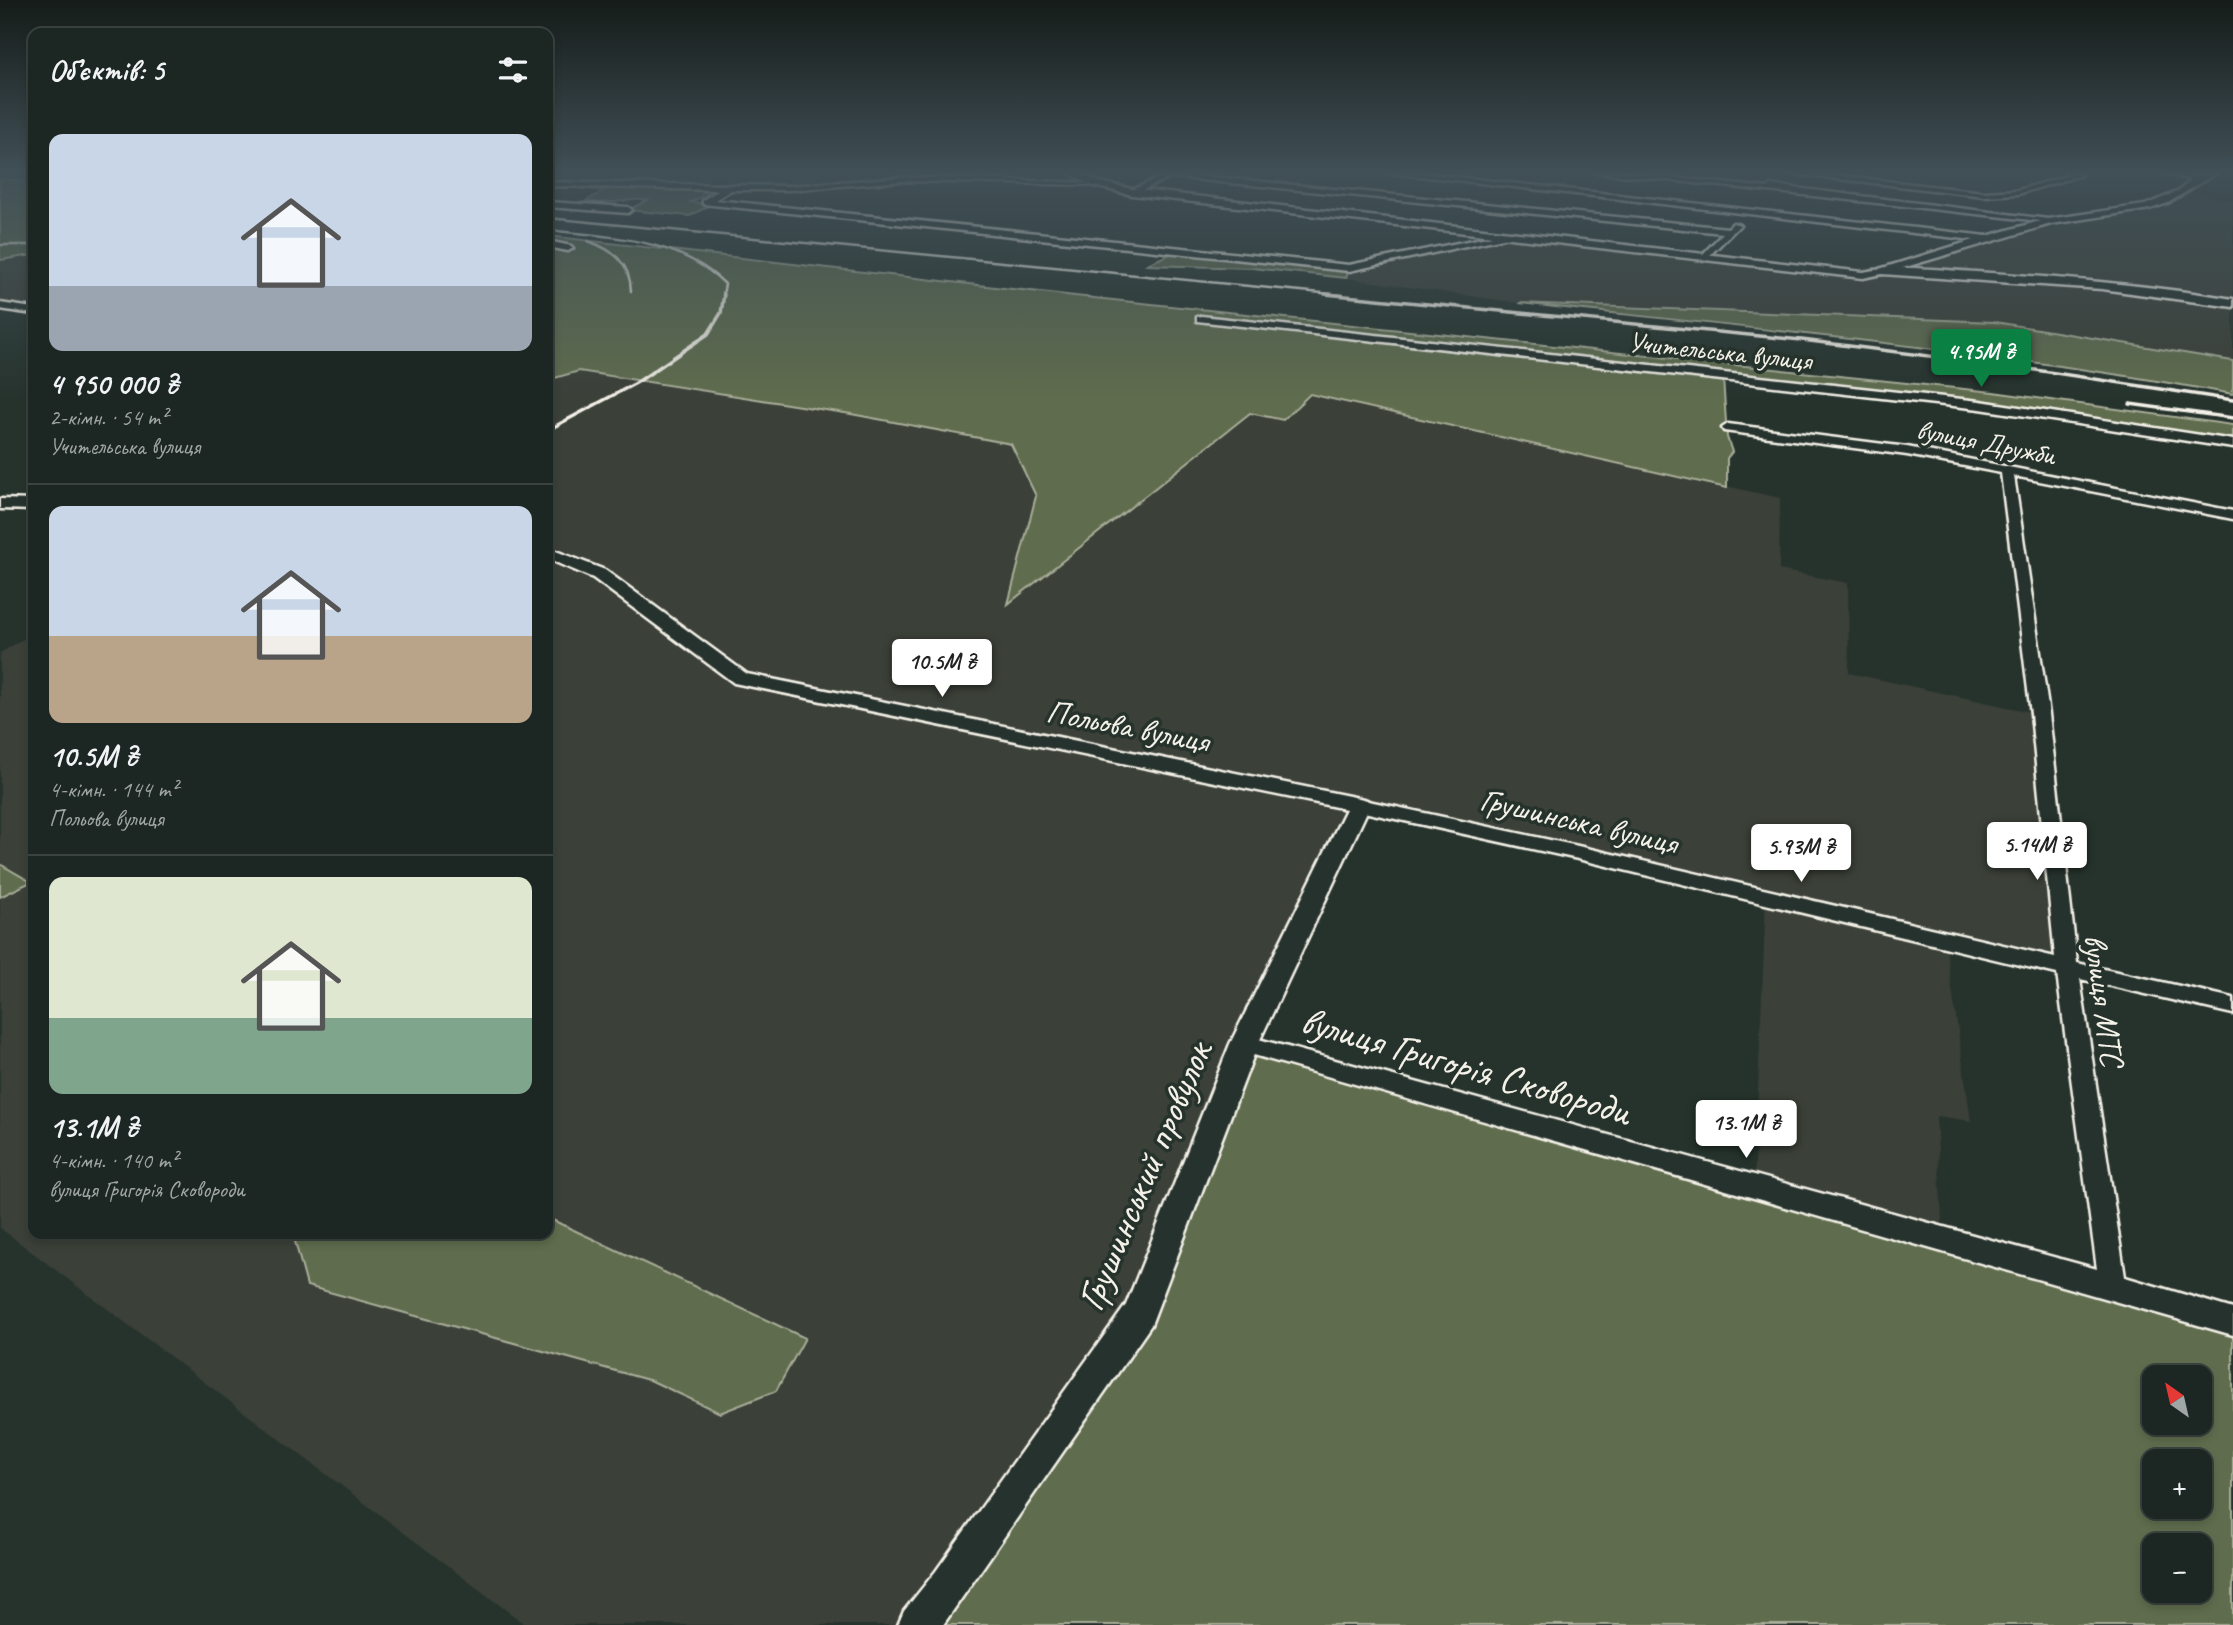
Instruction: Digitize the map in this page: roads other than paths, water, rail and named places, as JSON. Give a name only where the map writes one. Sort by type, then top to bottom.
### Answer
[{"type":"main road","points":[[1625,248],[1863,275],[1882,271],[2116,286],[2233,303]]},
{"type":"main road","points":[[0,504],[28,505]]},
{"type":"main road","name":"Польова вулиця","points":[[553,555],[599,574],[740,679],[1359,805]]},
{"type":"main road","name":"Грушинський провулок","points":[[918,1625],[950,1585],[1139,1314],[1244,1044],[1359,805]]},
{"type":"street","points":[[1153,248],[1349,268],[1449,248]]},
{"type":"street","points":[[1705,257],[1714,248]]},
{"type":"street","points":[[1882,271],[1962,248]]},
{"type":"street","points":[[16,309],[28,305]]},
{"type":"street","points":[[0,306],[28,310]]},
{"type":"street","name":"Учительська вулиця","points":[[1201,319],[1723,378],[1892,393],[2157,429],[2233,444]]},
{"type":"street","name":"вулиця Дружби","points":[[1728,428],[1907,451],[2233,515]]},
{"type":"street","name":"вулиця МТС","points":[[2007,471],[2040,714],[2067,970],[2113,1286]]},
{"type":"street","name":"Грушинська вулиця","points":[[1359,805],[1495,832],[2067,970],[2233,1006]]},
{"type":"street","name":"вулиця Григорія Сковороди","points":[[1244,1044],[2113,1286],[2233,1322]]},
{"type":"railway","points":[[603,248],[624,265],[631,291]]},
{"type":"railway","points":[[661,248],[686,257],[706,269],[725,284],[723,295]]},
{"type":"railway","points":[[856,248],[1343,295]]},
{"type":"railway","points":[[553,427],[636,383],[708,334],[721,313],[724,294]]},
{"type":"railway","points":[[1325,294],[1802,340],[2016,367],[2233,400]]},
{"type":"railway","points":[[2130,404],[2233,418]]}]
